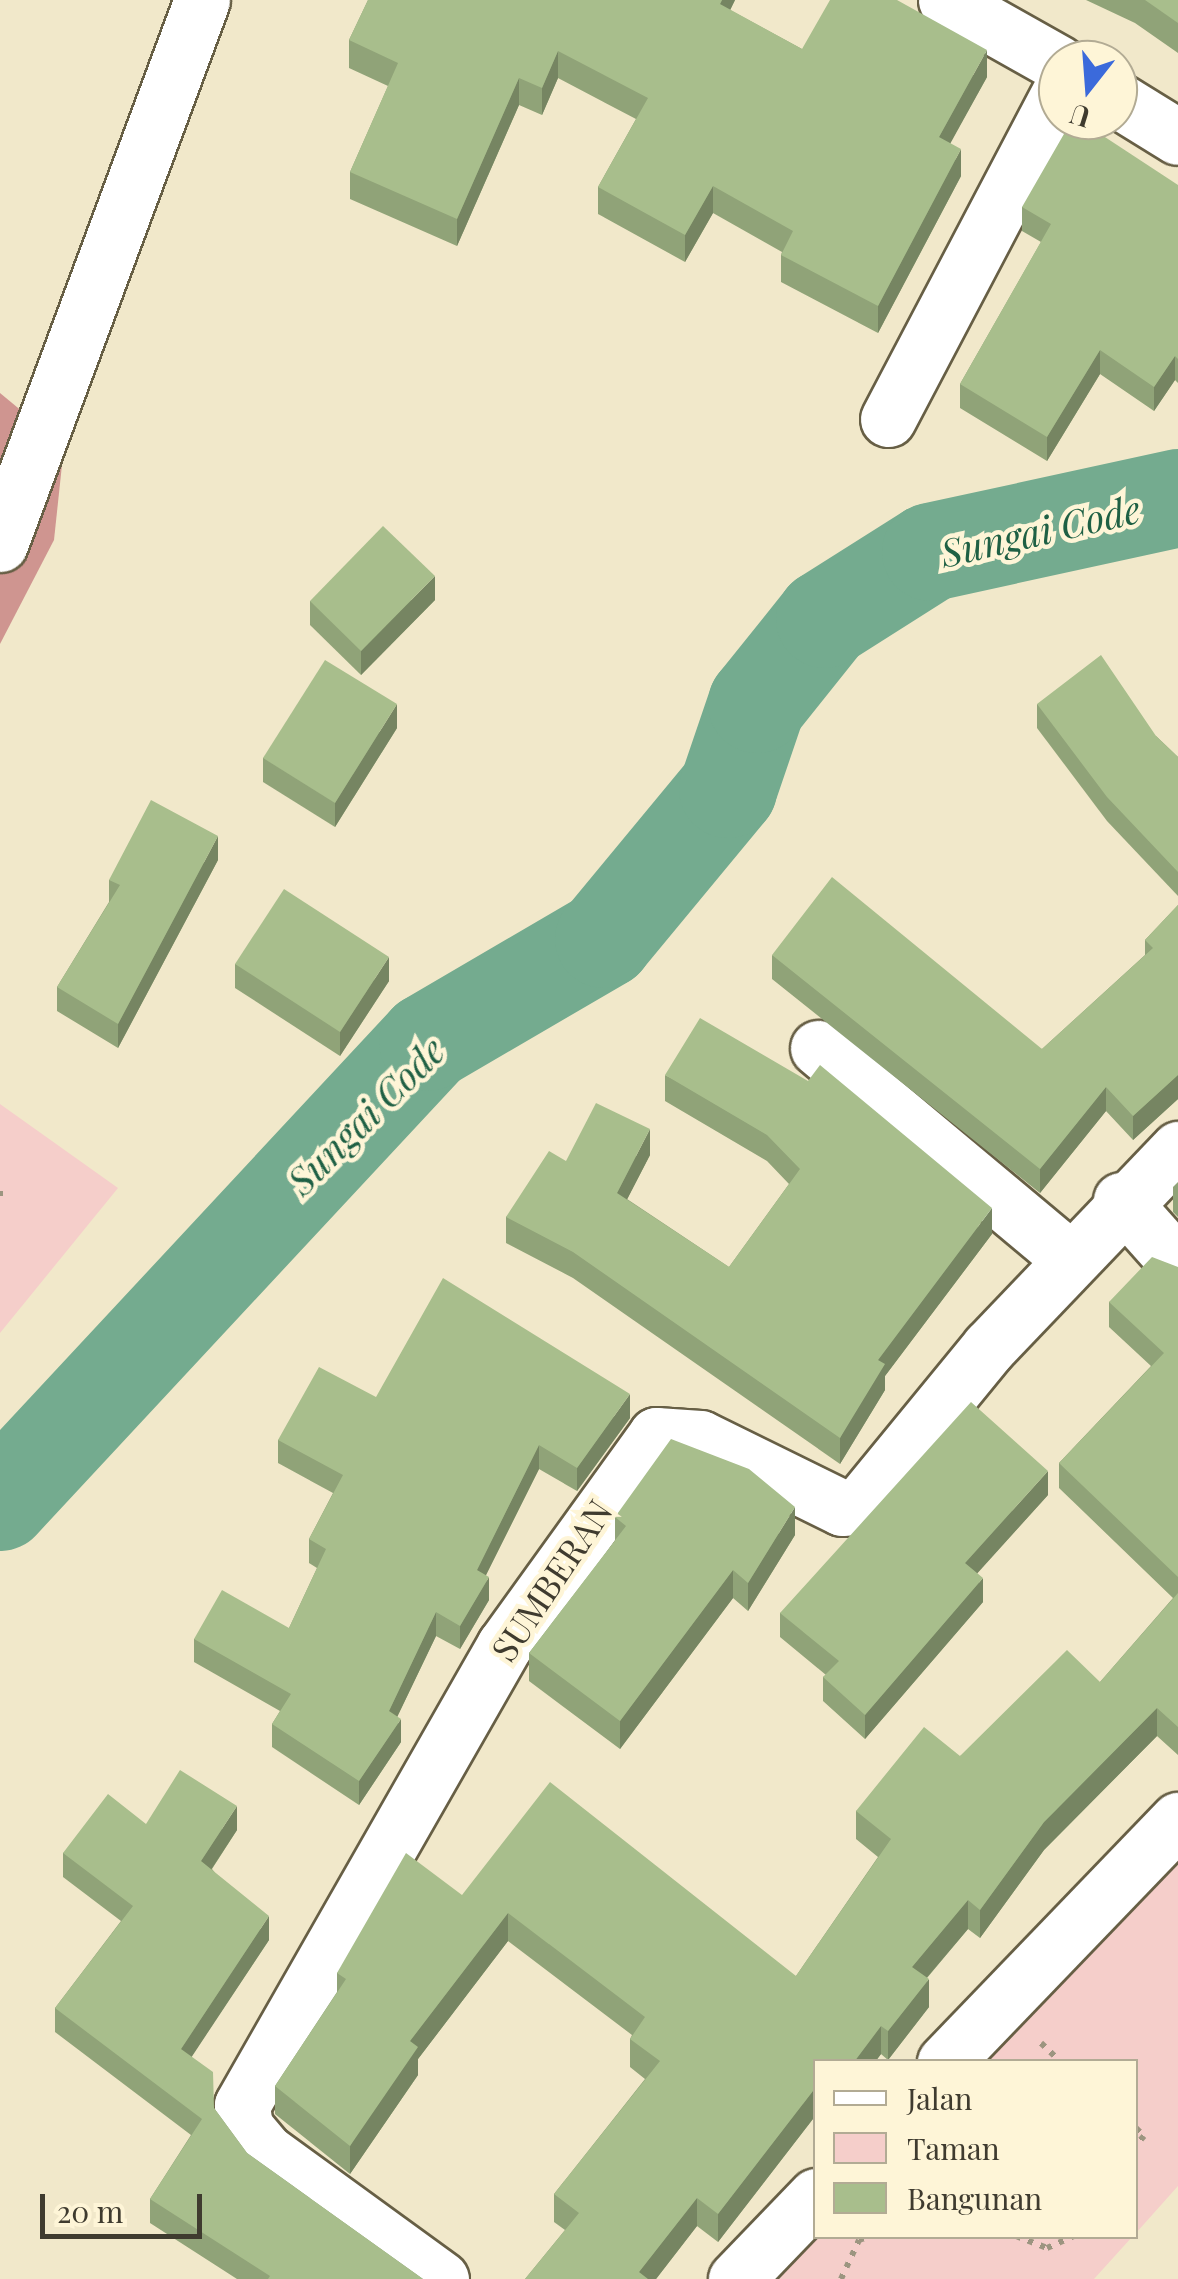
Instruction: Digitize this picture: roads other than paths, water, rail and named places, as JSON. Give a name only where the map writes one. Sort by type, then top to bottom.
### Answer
[{"type":"street","points":[[0,544],[202,0]]},
{"type":"street","points":[[946,0],[1038,52]]},
{"type":"street","points":[[1138,113],[1178,138]]},
{"type":"street","points":[[888,418],[1038,133]]},
{"type":"street","points":[[818,1048],[1069,1258]]},
{"type":"street","name":"SUMBERAN","points":[[441,2279],[266,2152],[244,2127],[242,2105],[504,1646],[656,1435],[689,1434],[842,1508],[858,1507],[1069,1258],[1121,1200],[1178,1149]]},
{"type":"street","points":[[1121,1200],[1178,1264]]},
{"type":"street","points":[[948,2059],[1178,1820]]},
{"type":"street","points":[[736,2279],[813,2199]]},
{"type":"waterway","name":"Sungai Code","points":[[0,1502],[428,1042],[604,939],[728,789],[757,704],[825,619],[931,552],[1178,498]]}]
